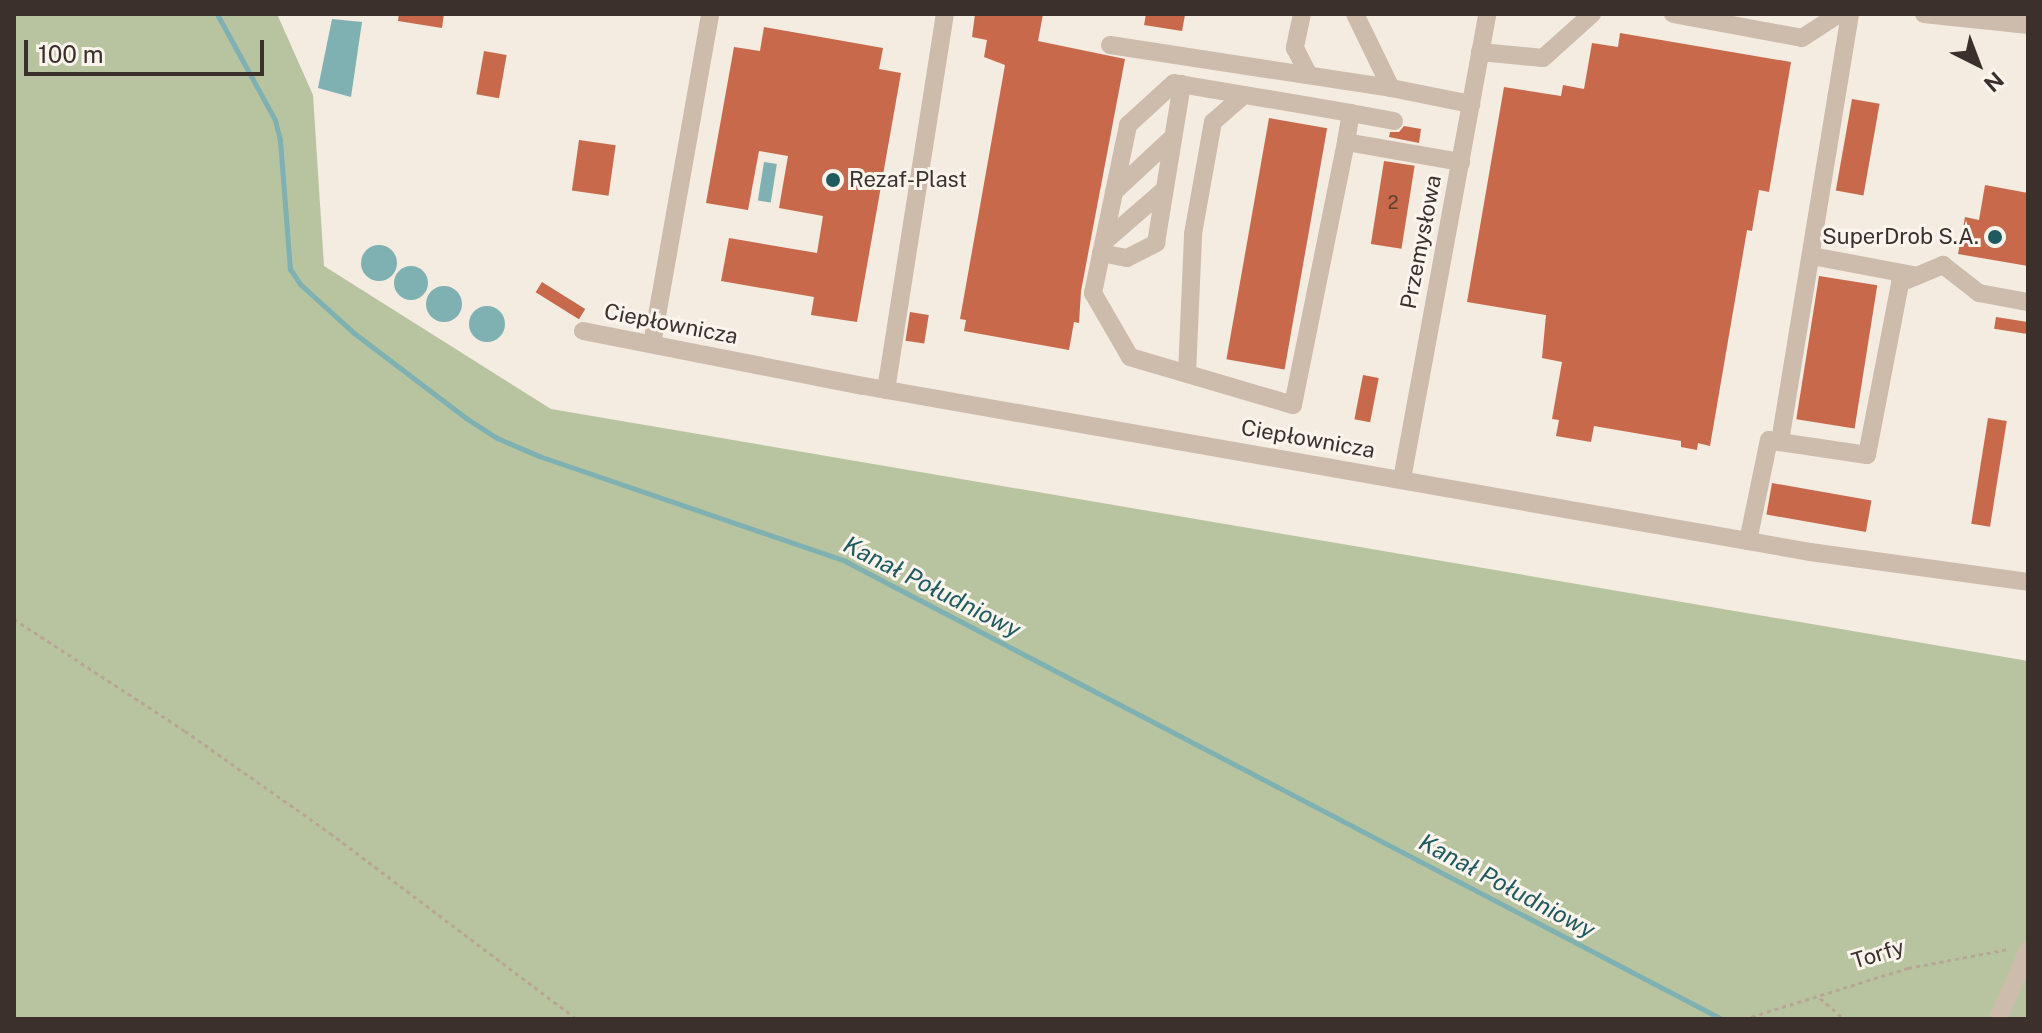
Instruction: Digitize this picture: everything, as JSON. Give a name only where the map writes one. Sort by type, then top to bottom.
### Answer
[{"type":"street","points":[[652,344],[710,14]]},
{"type":"street","points":[[886,390],[945,14]]},
{"type":"street","points":[[1302,14],[1295,48],[1309,75]]},
{"type":"street","points":[[1355,14],[1391,88]]},
{"type":"street","name":"Przemysłowa","points":[[1402,479],[1487,14]]},
{"type":"street","points":[[1480,52],[1543,58],[1592,14]]},
{"type":"street","points":[[1673,14],[1802,38],[1839,14]]},
{"type":"street","points":[[1780,442],[1850,14]]},
{"type":"street","points":[[1924,14],[2028,25]]},
{"type":"street","points":[[1110,45],[1230,66],[1391,88],[1471,104]]},
{"type":"street","points":[[1351,113],[1293,405],[1130,357],[1093,293],[1128,125],[1174,83],[1351,113],[1394,121]]},
{"type":"street","points":[[1103,247],[1127,258],[1156,243],[1182,84]]},
{"type":"street","points":[[1187,374],[1193,234],[1213,122],[1244,95]]},
{"type":"street","points":[[1114,192],[1173,137]]},
{"type":"street","points":[[1346,142],[1461,162]]},
{"type":"street","points":[[1103,247],[1164,190]]},
{"type":"street","points":[[1812,256],[1913,275]]},
{"type":"street","points":[[1748,541],[1769,440],[1867,455],[1900,283],[1943,265],[1979,293],[2028,302]]},
{"type":"street","name":"Ciepłownicza","points":[[583,331],[886,390],[1748,541],[2028,582]]},
{"type":"street","points":[[1998,1019],[2021,949]]},
{"type":"path","points":[[14,619],[185,731],[330,833],[577,1019]]},
{"type":"path","name":"Torfy","points":[[1748,1019],[1918,966],[2021,949]]},
{"type":"path","points":[[1820,998],[1844,1019]]},
{"type":"green space","points":[[14,14],[277,14],[313,95],[324,266],[551,409],[2028,661],[2028,1019],[14,1019]]},
{"type":"water","points":[[332,19],[362,22],[351,97],[318,88]]},
{"type":"water","points":[[764,162],[777,164],[771,203],[758,201]]},
{"type":"water","points":[[379,245],[392,250],[397,263],[392,276],[379,281],[366,276],[361,263],[366,250]]},
{"type":"water","points":[[411,266],[423,271],[428,283],[423,295],[411,300],[399,295],[394,283],[399,271]]},
{"type":"water","points":[[444,286],[457,291],[462,304],[457,317],[444,322],[431,317],[426,304],[431,291]]},
{"type":"water","points":[[487,306],[500,311],[505,324],[500,337],[487,342],[474,337],[469,324],[474,311]]},
{"type":"building","points":[[399,14],[444,14],[442,28],[398,21]]},
{"type":"building","points":[[975,14],[1043,14],[1038,41],[1125,59],[1081,291],[1079,323],[1074,322],[1069,350],[964,331],[966,320],[960,319],[1005,65],[984,57],[987,40],[972,37]]},
{"type":"building","points":[[1146,14],[1185,15],[1182,31],[1144,25]]},
{"type":"building","name":"Rezaf-Plast","points":[[764,27],[883,48],[879,69],[901,73],[857,322],[811,315],[814,297],[721,281],[729,238],[817,253],[823,216],[779,208],[788,156],[759,151],[748,210],[706,203],[734,47],[760,51]]},
{"type":"building","points":[[1620,33],[1791,62],[1769,192],[1759,190],[1752,231],[1747,230],[1710,446],[1698,443],[1697,450],[1681,447],[1681,441],[1594,426],[1591,442],[1556,436],[1559,420],[1552,419],[1562,362],[1542,358],[1546,315],[1467,302],[1504,87],[1561,96],[1563,85],[1584,89],[1592,43],[1618,47]]},
{"type":"building","points":[[484,51],[507,55],[499,98],[476,94]]},
{"type":"building","points":[[1852,99],[1880,104],[1863,195],[1836,191]]},
{"type":"building","points":[[1269,118],[1327,128],[1285,370],[1226,359]]},
{"type":"building","points":[[1404,126],[1421,129],[1419,143],[1389,137],[1390,132],[1399,132]]},
{"type":"building","points":[[579,140],[616,145],[609,196],[572,191]]},
{"type":"building","points":[[1384,161],[1415,166],[1401,249],[1371,244]]},
{"type":"building","name":"SuperDrob S.A.","points":[[1985,185],[2028,193],[2028,266],[1958,254],[1965,217],[1979,220]]},
{"type":"building","points":[[1819,276],[1877,285],[1855,428],[1796,419]]},
{"type":"building","points":[[542,282],[585,309],[579,319],[536,292]]},
{"type":"building","points":[[910,312],[929,315],[924,344],[905,341]]},
{"type":"building","points":[[1996,317],[2028,322],[2026,334],[1994,329]]},
{"type":"building","points":[[1363,375],[1379,378],[1370,422],[1354,419]]},
{"type":"building","points":[[1988,418],[2007,421],[1990,527],[1971,524]]},
{"type":"building","points":[[1772,483],[1871,501],[1866,532],[1766,515]]},
{"type":"waterway","name":"Kanał Południowy","points":[[217,14],[275,120],[280,140],[290,269],[300,284],[354,333],[466,418],[497,438],[539,456],[845,561],[1722,1019]]},
{"type":"place","name":"Rezaf-Plast","points":[[833,180]]},
{"type":"place","name":"SuperDrob S.A.","points":[[1995,237]]}]
